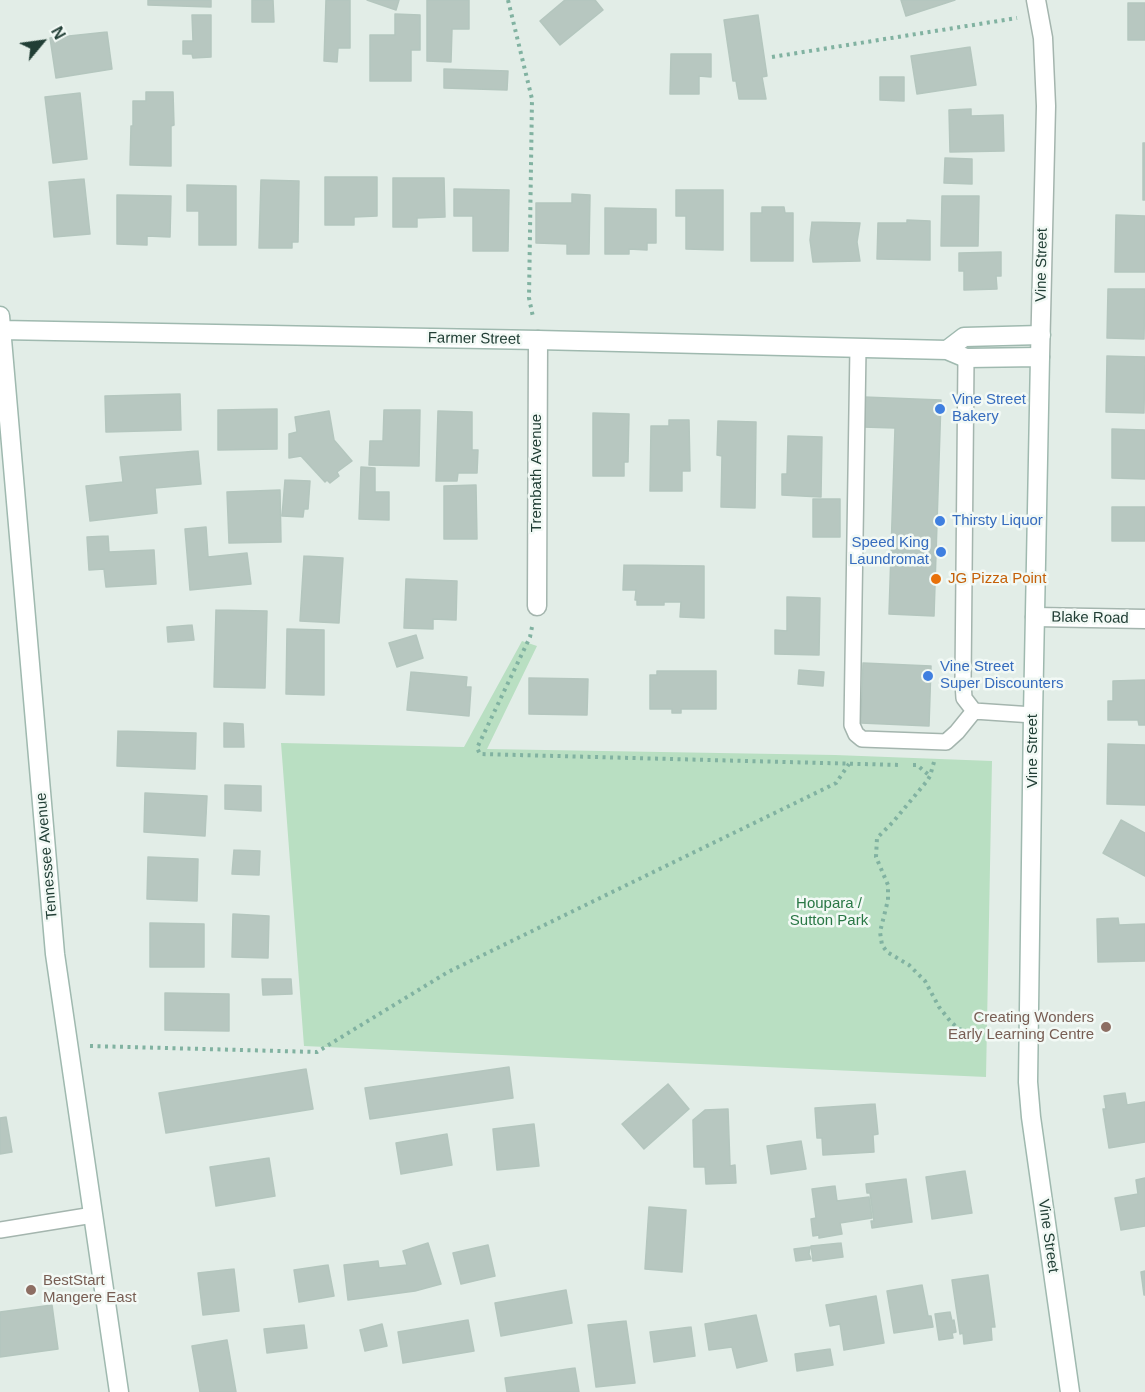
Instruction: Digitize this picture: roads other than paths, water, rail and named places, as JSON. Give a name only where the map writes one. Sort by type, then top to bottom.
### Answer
[{"type":"street","name":"Vine Street","points":[[1037,6],[1043,38],[1046,106],[1028,1082],[1030,1117],[1070,1392]]},
{"type":"street","name":"Farmer Street","points":[[1,323],[947,350],[966,358],[1040,357]]},
{"type":"street","name":"Tennessee Avenue","points":[[1,323],[55,954],[119,1392]]},
{"type":"street","name":"Farmer Street","points":[[947,350],[964,337],[1041,335]]},
{"type":"street","name":"Trembath Avenue","points":[[537,606],[538,340]]},
{"type":"street","name":"Blake Road","points":[[1035,617],[1145,619]]},
{"type":"lane","points":[[858,348],[852,725],[861,739],[946,742],[974,711]]},
{"type":"lane","points":[[966,358],[964,698],[974,711],[1033,716]]},
{"type":"lane","points":[[0,1230],[93,1215]]},
{"type":"place","name":"Vine Street Bakery","points":[[940,409]]},
{"type":"place","name":"Thirsty Liquor","points":[[940,521]]},
{"type":"place","name":"Speed King Laundromat","points":[[941,552]]},
{"type":"place","name":"JG Pizza Point","points":[[936,579]]},
{"type":"place","name":"Vine Street Super Discounters","points":[[928,676]]},
{"type":"place","name":"Creating Wonders Early Learning Centre","points":[[1106,1027]]},
{"type":"place","name":"BestStart Mangere East","points":[[31,1290]]},
{"type":"park label","name":"Houpara / Sutton Park","points":[[829,912]]}]
